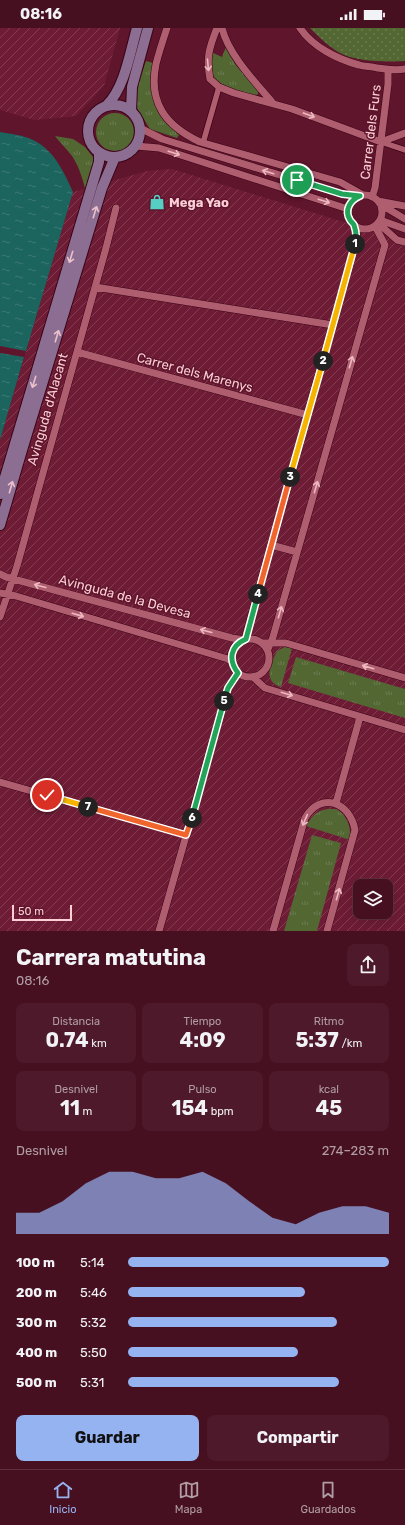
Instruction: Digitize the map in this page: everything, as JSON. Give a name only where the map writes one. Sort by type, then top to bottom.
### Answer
[{"type":"main road","points":[[107,105],[120,106],[131,111],[139,122],[140,128],[139,141],[136,146],[127,154],[115,158],[99,153],[91,144],[87,129],[89,121],[94,114],[115,98],[120,87],[137,28]]},
{"type":"main road","points":[[131,111],[132,87],[148,28]]},
{"type":"main road","name":"Avinguda d'Alacant","points":[[0,494],[99,162],[99,153]]},
{"type":"main road","name":"Avinguda d'Alacant","points":[[0,525],[100,195],[115,158]]},
{"type":"street","points":[[167,28],[156,64],[155,82],[156,99],[163,113],[172,125],[188,136],[203,143],[340,182],[361,196]]},
{"type":"street","points":[[217,28],[207,59],[210,79],[219,87],[234,93],[273,103],[405,150]]},
{"type":"street","points":[[222,28],[223,35],[235,55],[253,80],[273,103]]},
{"type":"street","points":[[300,28],[303,33],[318,46],[336,58],[360,66],[388,70],[405,69]]},
{"type":"street","name":"Carrer dels Furs","points":[[377,201],[375,188],[388,84],[388,70]]},
{"type":"street","points":[[203,143],[219,87]]},
{"type":"street","points":[[140,128],[162,139],[342,194],[361,196],[377,201],[405,206]]},
{"type":"street","points":[[381,142],[405,133]]},
{"type":"street","points":[[136,146],[159,148],[348,209]]},
{"type":"street","points":[[245,640],[357,238],[354,225],[349,219],[348,209],[352,201],[361,196]]},
{"type":"street","points":[[377,201],[405,219]]},
{"type":"street","points":[[377,201],[382,210],[378,223],[385,245],[297,552],[267,645],[270,657],[268,665],[265,671],[259,675],[248,677],[238,673],[233,667],[231,661],[234,647],[245,640],[257,640],[267,645],[286,643],[405,678]]},
{"type":"street","name":"Avinguda d'Alacant","points":[[0,616],[3,594],[13,579],[116,208]]},
{"type":"street","points":[[378,223],[397,240],[405,242]]},
{"type":"street","points":[[354,225],[364,229],[370,229],[378,223],[405,229]]},
{"type":"street","points":[[95,287],[333,325]]},
{"type":"street","name":"Carrer dels Marenys","points":[[77,352],[308,415]]},
{"type":"street","points":[[271,545],[297,552]]},
{"type":"street","name":"Avinguda de la Devesa","points":[[0,574],[13,579],[232,638],[245,640]]},
{"type":"street","points":[[3,594],[231,661]]},
{"type":"street","points":[[159,931],[228,688],[238,673]]},
{"type":"street","points":[[253,677],[265,688],[405,730]]},
{"type":"street","points":[[336,803],[360,717]]},
{"type":"street","points":[[0,782],[186,835]]},
{"type":"street","points":[[273,931],[305,818],[308,813],[317,806],[336,803],[343,806],[350,814],[354,822],[355,830],[328,931]]},
{"type":"shaded area","points":[[0,28],[120,28],[104,86],[76,116],[34,120],[0,110]]},
{"type":"shaded area","points":[[172,169],[405,241],[405,931],[0,931],[0,440],[73,192],[147,171]]},
{"type":"green space","points":[[310,28],[405,28],[405,61],[371,61],[353,58],[330,47]]},
{"type":"green space","points":[[226,47],[235,64],[258,91],[258,94],[255,96],[228,88],[221,85],[216,80],[211,65],[213,53],[222,57]]},
{"type":"green space","points":[[146,61],[153,63],[151,86],[156,108],[164,121],[179,135],[177,138],[150,129],[137,108],[135,94]]},
{"type":"green space","points":[[115,113],[125,116],[131,122],[134,132],[131,142],[125,148],[115,151],[105,148],[99,142],[96,132],[99,122],[105,116]]},
{"type":"green space","points":[[55,136],[73,139],[85,147],[93,157],[94,169],[86,192],[74,160],[70,153]]},
{"type":"green space","points":[[285,647],[292,648],[281,687],[272,681],[270,672],[272,661],[277,651]]},
{"type":"green space","points":[[296,657],[405,689],[405,718],[288,683]]},
{"type":"green space","points":[[328,809],[337,809],[344,815],[350,831],[350,840],[306,826],[315,814]]},
{"type":"green space","points":[[312,835],[341,843],[317,931],[284,931]]},
{"type":"water","points":[[0,132],[29,138],[40,144],[58,162],[73,192],[26,351],[0,346]]},
{"type":"water","points":[[0,353],[24,357],[0,440]]},
{"type":"place","name":"Mega Yao","points":[[157,202]]},
{"type":"route","points":[[47,795],[186,835],[228,688],[238,673],[233,667],[231,661],[234,647],[239,642],[246,639],[357,238],[354,225],[349,219],[348,209],[352,201],[360,196],[342,194],[297,180]]}]
